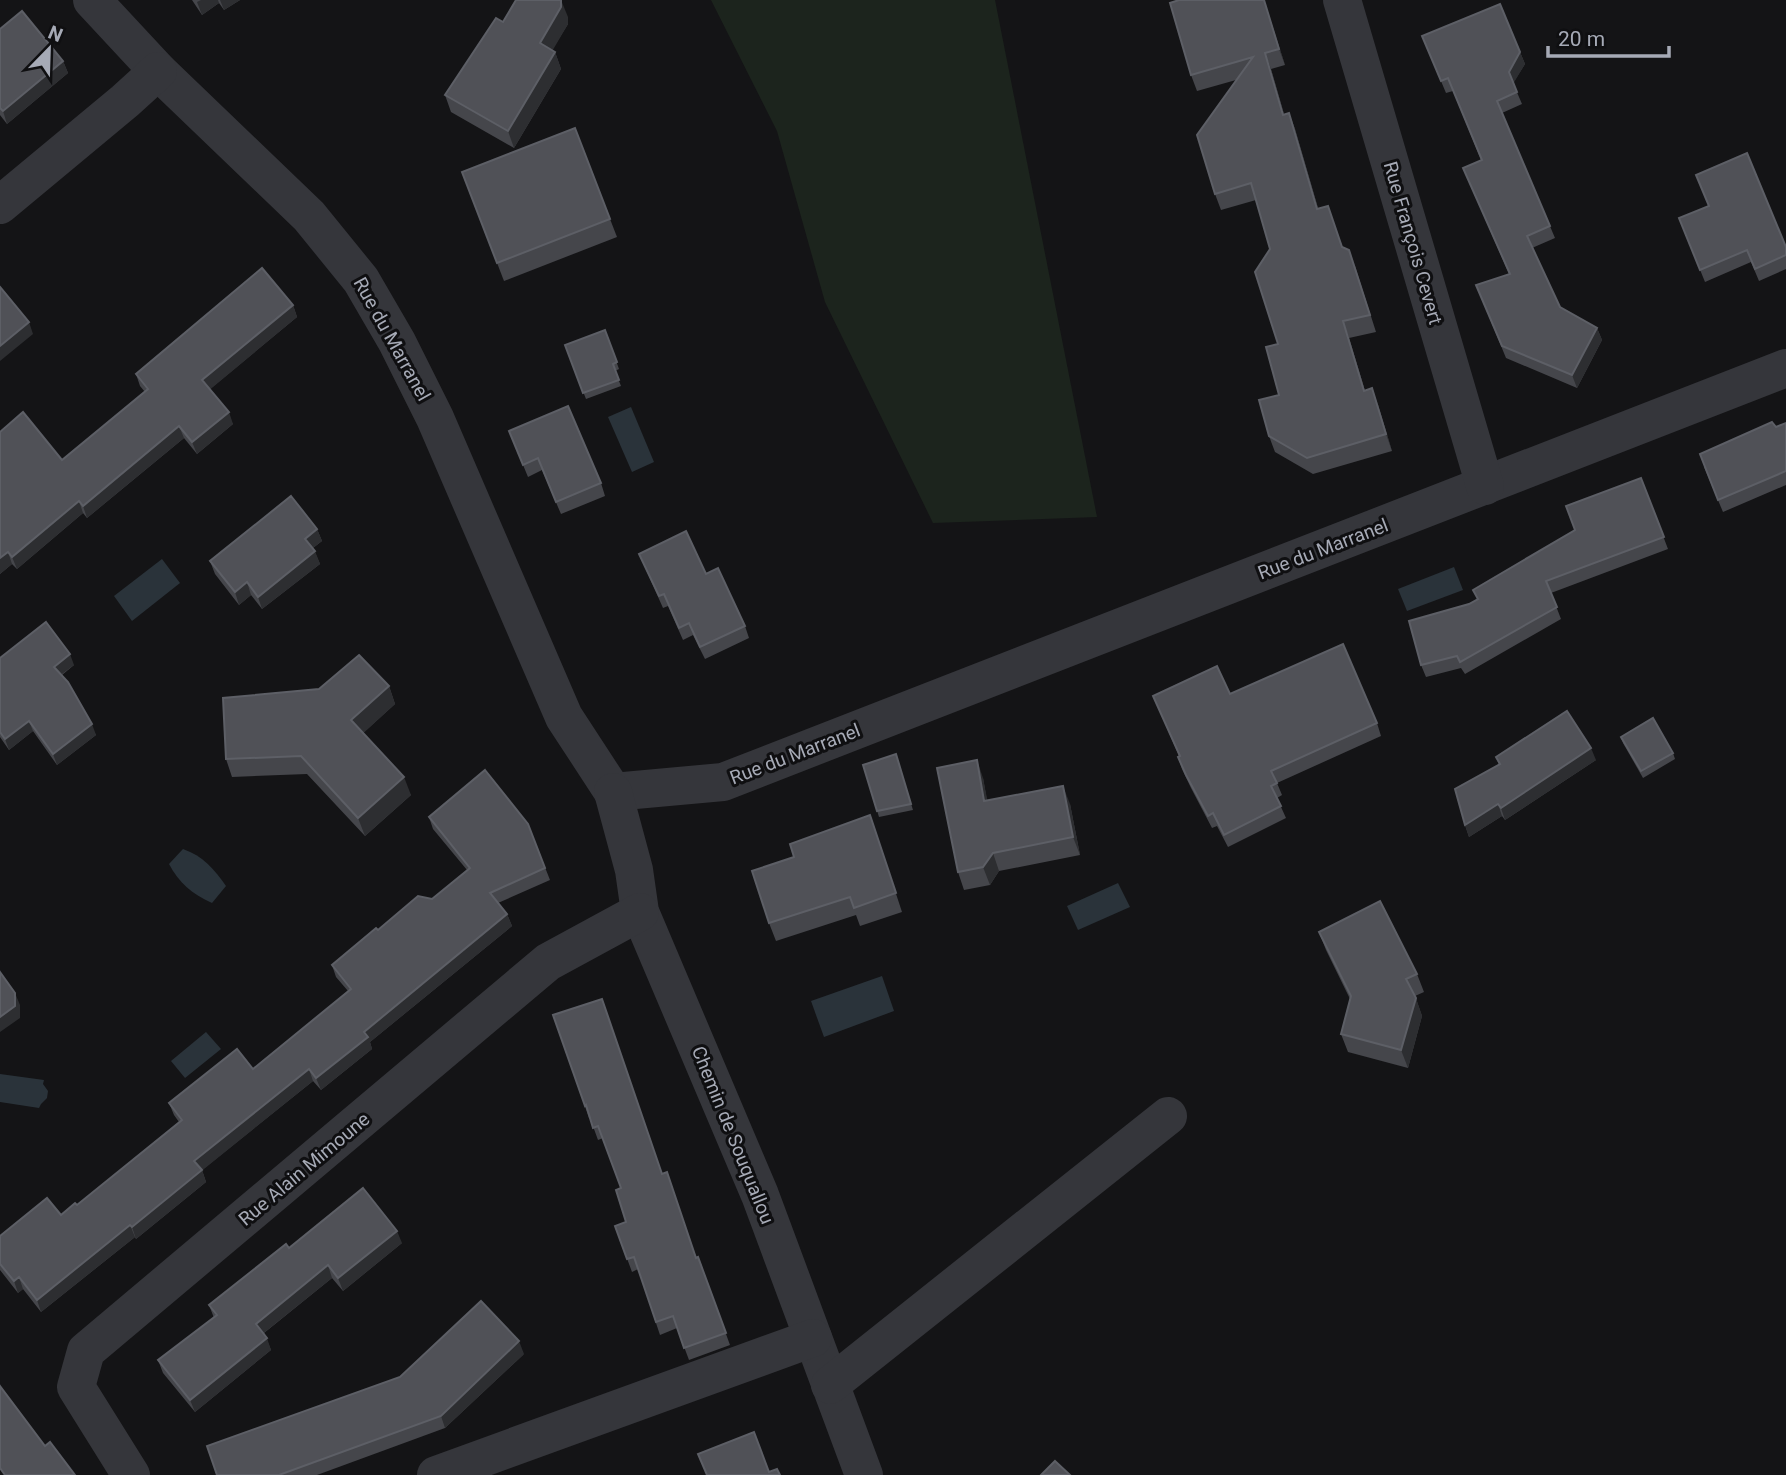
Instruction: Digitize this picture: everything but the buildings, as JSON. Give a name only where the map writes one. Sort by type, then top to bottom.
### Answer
[{"type":"street","name":"Rue du Marranel","points":[[92,0],[158,71],[309,216],[361,279],[397,342],[435,418],[564,716],[613,792],[723,782],[1786,368]]},
{"type":"street","name":"Rue François Cevert","points":[[1342,0],[1485,486]]},
{"type":"street","points":[[0,205],[158,71]]},
{"type":"street","name":"Chemin de Souquallou","points":[[613,792],[634,870],[640,912],[760,1195],[864,1475]]},
{"type":"street","name":"Rue Alain Mimoune","points":[[131,1475],[76,1387],[86,1351],[548,962],[640,912]]},
{"type":"street","points":[[830,1385],[1168,1116]]},
{"type":"street","points":[[436,1475],[813,1338]]},
{"type":"shaded area","points":[[711,0],[995,0],[1097,517],[933,523],[825,302],[777,131]]},
{"type":"shaded area","points":[[631,407],[654,462],[632,472],[608,417]]},
{"type":"shaded area","points":[[162,559],[180,583],[132,621],[114,596]]},
{"type":"shaded area","points":[[1454,567],[1463,590],[1407,611],[1398,589]]},
{"type":"shaded area","points":[[183,849],[208,864],[226,886],[212,903],[187,887],[169,864]]},
{"type":"shaded area","points":[[1118,883],[1130,907],[1078,930],[1067,906]]},
{"type":"shaded area","points":[[882,976],[894,1011],[824,1037],[811,1001]]},
{"type":"shaded area","points":[[206,1032],[221,1049],[185,1078],[171,1061]]},
{"type":"shaded area","points":[[0,1074],[44,1080],[43,1084],[48,1091],[47,1098],[39,1108],[0,1102]]}]
